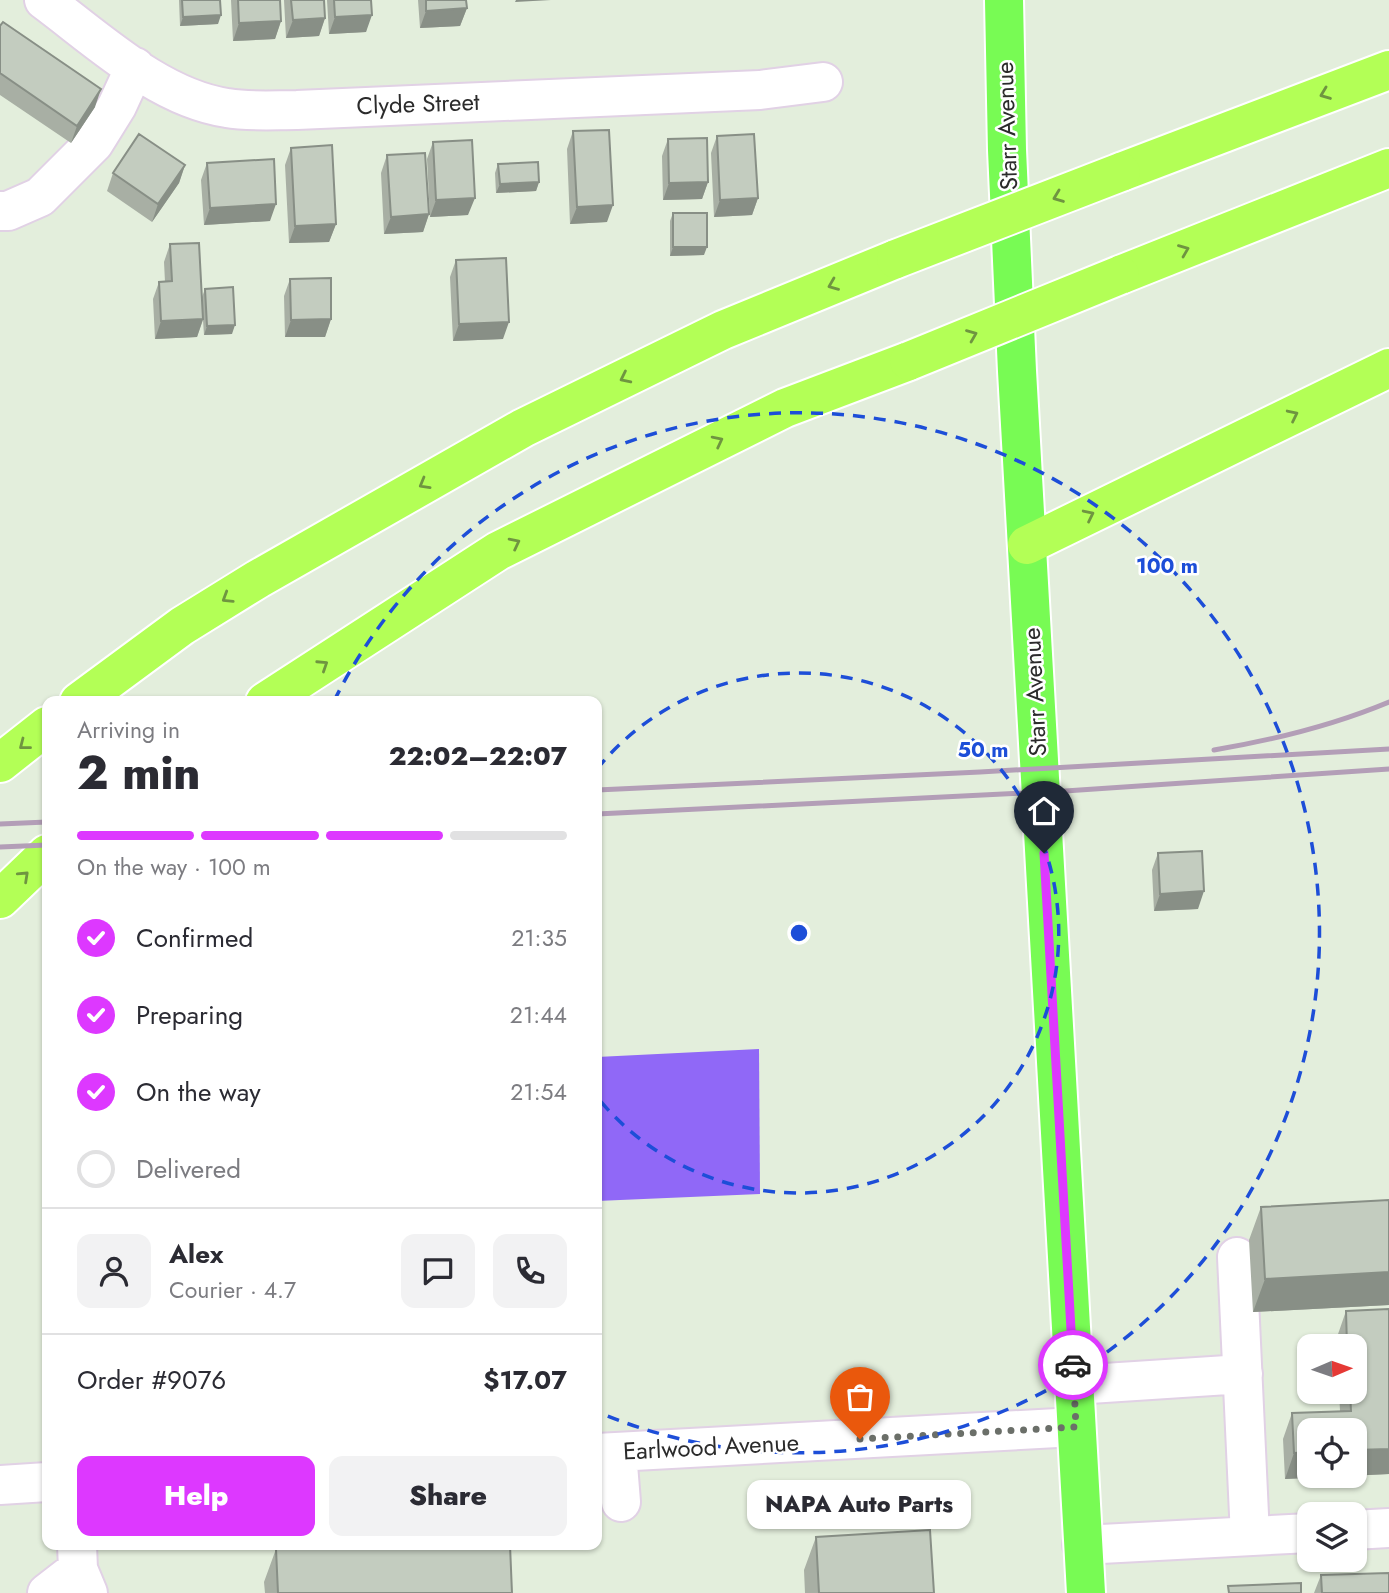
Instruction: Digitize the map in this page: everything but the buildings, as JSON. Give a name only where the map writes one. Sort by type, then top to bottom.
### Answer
[{"type":"highway","points":[[87,696],[204,612],[523,428],[723,330],[896,259],[1389,70]]},
{"type":"highway","points":[[274,696],[498,551],[785,408],[909,361],[1389,168]]},
{"type":"highway","points":[[1027,545],[1389,368]]},
{"type":"highway","points":[[0,763],[42,730]]},
{"type":"highway","points":[[0,899],[42,859]]},
{"type":"main road","name":"Starr Avenue","points":[[1004,0],[1007,150],[1017,371],[1086,1593]]},
{"type":"street","name":"Clyde Street","points":[[44,0],[158,84],[194,99],[226,108],[257,110],[747,90],[823,82]]},
{"type":"street","points":[[0,211],[8,211],[40,197],[94,143],[117,106],[135,67]]},
{"type":"street","points":[[1237,1257],[1250,1536]]},
{"type":"street","points":[[1074,1385],[1243,1374]]},
{"type":"street","name":"Earlwood Avenue","points":[[607,1452],[1076,1427]]},
{"type":"street","points":[[607,1452],[621,1502]]},
{"type":"street","points":[[0,1485],[42,1482]]},
{"type":"street","points":[[1367,1529],[1389,1528]]},
{"type":"street","points":[[1082,1545],[1297,1534]]},
{"type":"street","points":[[47,1593],[81,1569]]},
{"type":"shaded area","points":[[759,1049],[760,1194],[602,1201],[602,1057]]},
{"type":"railway","points":[[1214,750],[1303,731],[1389,702]]},
{"type":"railway","points":[[602,790],[1389,749]]},
{"type":"railway","points":[[602,814],[1065,791],[1389,769]]},
{"type":"railway","points":[[0,824],[42,822]]},
{"type":"railway","points":[[0,847],[42,845]]},
{"type":"way so far","points":[[860,1439],[1076,1427],[1073,1365]]},
{"type":"place","name":"NAPA Auto Parts","points":[[860,1439]]},
{"type":"route","points":[[1044,853],[1073,1365]]}]
